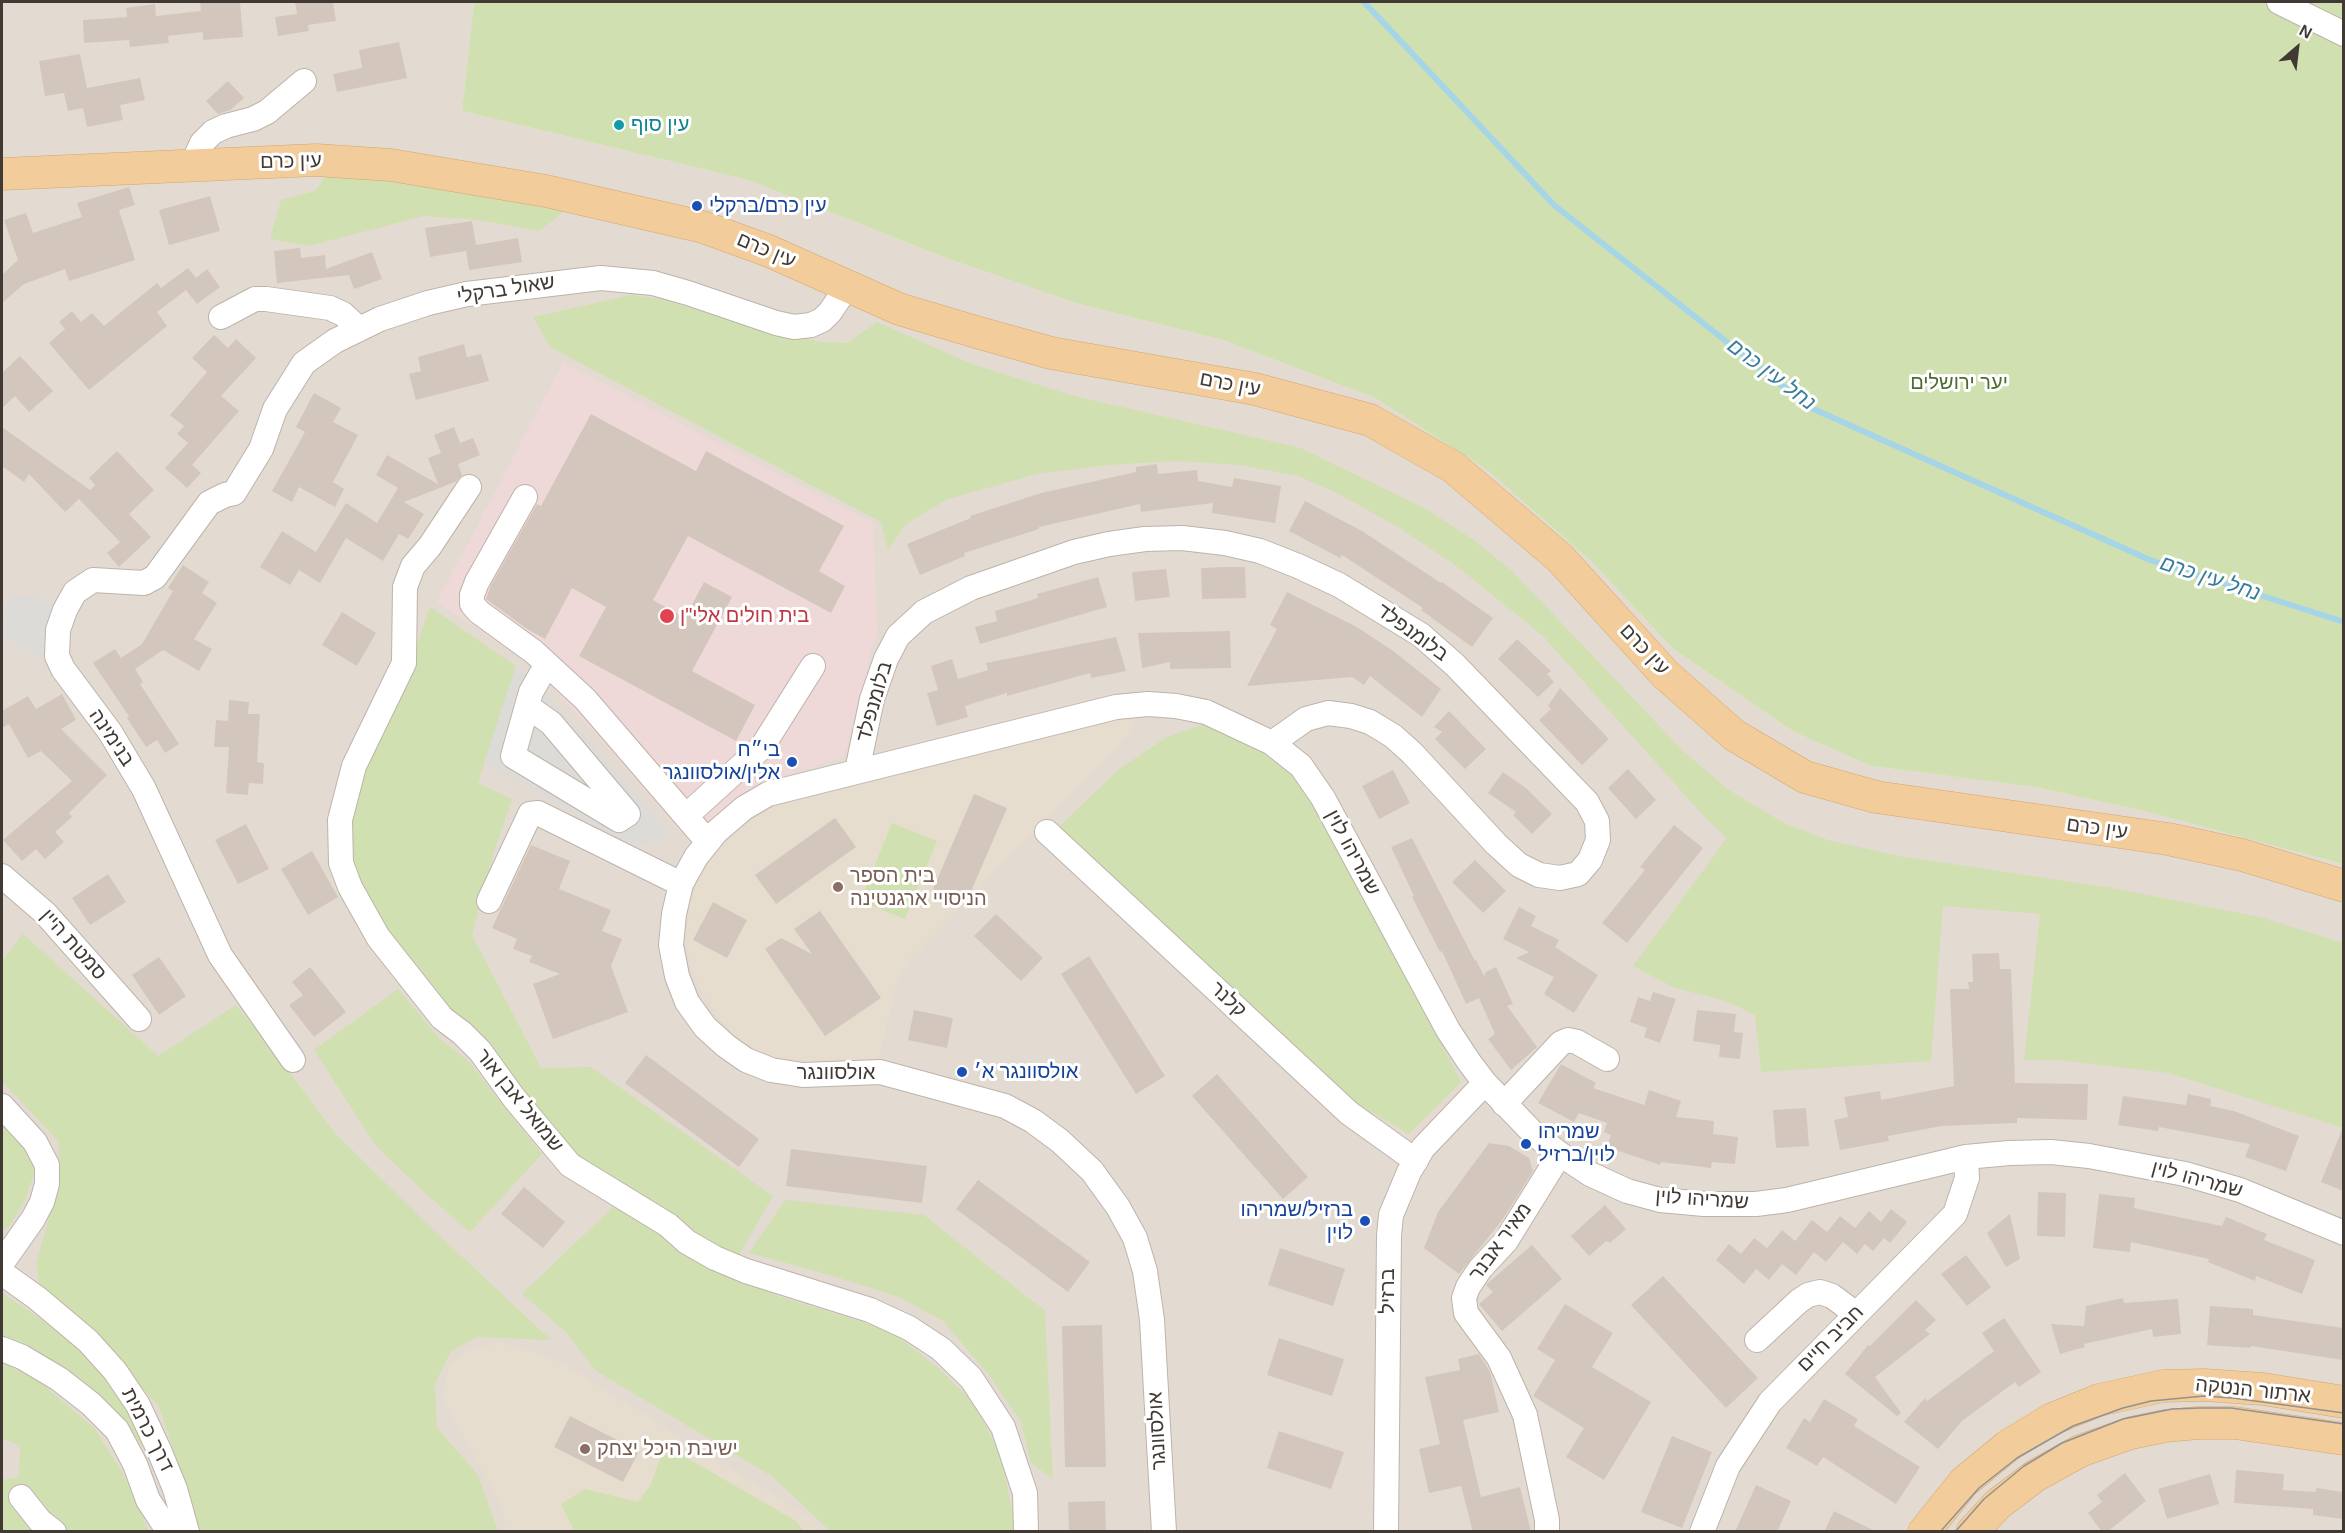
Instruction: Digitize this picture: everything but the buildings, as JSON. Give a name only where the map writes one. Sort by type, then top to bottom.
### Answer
[{"type":"main road","name":"עין כרם","points":[[2,174],[316,160],[391,165],[546,191],[704,227],[769,251],[899,309],[1051,353],[1255,389],[1370,420],[1453,467],[1560,558],[1665,674],[1734,735],[1806,777],[1876,797],[2168,839],[2242,855],[2343,886]]},
{"type":"main road","name":"ארתור הנטקה","points":[[1924,1532],[1964,1482],[2009,1445],[2052,1419],[2099,1400],[2155,1388],[2204,1384],[2263,1389],[2343,1402]]},
{"type":"main road","name":"ארתור הנטקה","points":[[1972,1532],[1998,1504],[2035,1476],[2080,1451],[2131,1433],[2165,1426],[2235,1423],[2343,1438]]},
{"type":"street","points":[[2279,2],[2343,34]]},
{"type":"street","points":[[192,165],[202,143],[213,132],[267,112],[304,81]]},
{"type":"street","name":"שאול ברקלי","points":[[234,493],[261,449],[275,409],[303,363],[358,328],[418,306],[467,294],[601,278],[653,284],[794,327],[811,326],[822,320],[847,287]]},
{"type":"street","points":[[221,317],[255,299],[266,299],[330,308],[343,314],[358,328]]},
{"type":"street","name":"שמואל אבן אור","points":[[469,487],[430,546],[413,566],[405,587],[404,663],[354,766],[340,820],[340,863],[350,887],[378,937],[442,1018],[480,1051],[514,1098],[570,1165],[715,1258],[746,1271],[870,1310],[909,1328],[941,1349],[971,1378],[1003,1427],[1025,1493],[1026,1532]]},
{"type":"street","name":"בנימינה","points":[[234,493],[209,503],[155,577],[144,583],[93,580],[75,592],[58,630],[57,656],[74,684],[110,732],[144,789],[220,955],[293,1059]]},
{"type":"street","points":[[525,497],[477,582],[472,595],[472,604],[479,612],[547,664],[585,699],[708,842]]},
{"type":"street","name":"בלומנפלד","points":[[857,771],[872,699],[886,659],[898,636],[924,612],[970,588],[1074,552],[1145,539],[1182,538],[1260,551],[1298,566],[1339,585],[1421,635],[1455,665],[1587,802],[1597,821],[1598,840],[1590,860],[1578,874],[1560,878],[1539,875],[1519,865],[1511,858],[1412,753],[1393,736],[1370,722],[1351,716],[1328,713],[1306,719],[1272,743]]},
{"type":"street","points":[[527,706],[550,723],[628,814],[619,820],[513,756],[527,706],[531,692],[547,664]]},
{"type":"street","points":[[686,816],[762,747],[813,666]]},
{"type":"street","name":"אולסוונגר","points":[[1164,1532],[1152,1320],[1145,1270],[1135,1238],[1118,1207],[1092,1171],[1051,1134],[1005,1106],[880,1072],[803,1075],[771,1070],[746,1060],[705,1027],[687,1002],[677,976],[671,945],[674,914],[681,884],[696,857],[716,832],[744,808],[768,794],[1116,706],[1148,704],[1176,706],[1206,712],[1272,743]]},
{"type":"street","name":"שמריהו לוין","points":[[1272,743],[1301,766],[1323,798],[1448,1030],[1485,1083],[1535,1135],[1560,1155],[1590,1174],[1627,1191],[1660,1200],[1704,1204],[1756,1204],[1787,1200],[1966,1157],[2051,1152],[2089,1156],[2185,1174],[2240,1190],[2343,1233]]},
{"type":"street","points":[[489,901],[530,814],[538,813],[681,884]]},
{"type":"street","name":"קלנר","points":[[1047,832],[1349,1113],[1416,1161]]},
{"type":"street","name":"סמטת היין","points":[[2,876],[45,913],[139,1019]]},
{"type":"street","points":[[1504,1104],[1561,1043],[1568,1040],[1577,1042],[1607,1059]]},
{"type":"street","name":"ברזיל","points":[[1386,1532],[1391,1215],[1416,1161],[1436,1132],[1485,1083]]},
{"type":"street","points":[[2,1106],[35,1142],[47,1165],[47,1184],[42,1202],[33,1219],[2,1263]]},
{"type":"street","name":"מאיר אבנר","points":[[1547,1532],[1547,1520],[1525,1415],[1499,1358],[1466,1313],[1464,1298],[1468,1287],[1480,1269],[1506,1240],[1560,1155]]},
{"type":"street","name":"חביב חיים","points":[[1702,1532],[1728,1466],[1764,1411],[1955,1214],[1967,1178],[1966,1157]]},
{"type":"street","name":"דרך כרמית","points":[[2,1273],[37,1298],[88,1341],[115,1371],[138,1405],[159,1450],[175,1489],[187,1532]]},
{"type":"street","points":[[1757,1340],[1799,1300],[1814,1293],[1820,1292],[1832,1296],[1856,1314]]},
{"type":"street","points":[[2,1349],[22,1357],[58,1379],[91,1404],[117,1430],[135,1464],[148,1500],[169,1532]]},
{"type":"street","points":[[21,1497],[40,1521],[54,1532]]},
{"type":"shaded area","points":[[2,2],[474,2],[462,111],[748,180],[949,259],[1079,304],[1223,340],[1375,398],[1486,469],[1593,563],[1672,648],[1794,732],[1871,766],[2035,787],[2144,811],[2343,864],[2343,1531],[2,1532]]},
{"type":"shaded area","name":"בית חולים אלי\"ן","points":[[563,363],[873,523],[877,630],[844,757],[760,784],[724,807],[693,846],[598,737],[529,663],[437,602]]},
{"type":"shaded area","points":[[11,595],[43,597],[59,612],[51,659],[39,656],[2,637],[2,620]]},
{"type":"shaded area","points":[[516,666],[559,707],[668,831],[655,841],[645,844],[627,843],[484,763]]},
{"type":"shaded area","name":"בית הספר הניסויי ארגנטינה","points":[[1138,715],[1128,735],[911,958],[896,984],[875,1074],[808,1070],[773,1057],[745,1044],[722,1021],[703,995],[685,942],[690,904],[702,871],[722,846],[744,825],[774,807]]},
{"type":"shaded area","name":"ישיבת היכל יצחק","points":[[501,1342],[557,1360],[815,1521],[821,1531],[506,1531],[502,1508],[443,1398],[449,1367],[468,1350]]},
{"type":"green space","name":"יער ירושלים","points":[[474,2],[2343,2],[2343,864],[2144,811],[2035,787],[1871,766],[1794,732],[1672,648],[1593,563],[1486,469],[1375,398],[1223,340],[1079,304],[949,259],[748,180],[462,111]]},
{"type":"green space","points":[[326,176],[402,181],[566,210],[539,231],[479,220],[424,216],[309,246],[270,239],[281,200],[315,191]]},
{"type":"green space","points":[[631,295],[661,299],[770,332],[822,342],[847,343],[877,322],[972,364],[1074,396],[1301,448],[1428,510],[1472,539],[1512,571],[1684,752],[1729,790],[1782,822],[1828,840],[1899,856],[2112,888],[2260,917],[2343,943],[2343,1128],[2168,1073],[2059,1060],[2024,1060],[2040,914],[1943,906],[1931,1061],[1761,1072],[1755,1015],[1726,1001],[1675,988],[1633,966],[1727,838],[1700,812],[1543,636],[1454,564],[1398,527],[1337,493],[1298,476],[1240,465],[1177,461],[1108,465],[1037,474],[948,499],[906,524],[888,550],[881,522],[550,347],[533,317]]},
{"type":"green space","points":[[430,607],[516,666],[478,783],[512,799],[494,852],[472,935],[541,1068],[591,1067],[773,1196],[736,1260],[590,1174],[410,970],[354,879],[347,830],[350,807],[410,664]]},
{"type":"green space","points":[[1208,723],[1263,753],[1292,775],[1330,827],[1461,1082],[1409,1134],[1348,1098],[1058,828],[1118,770],[1167,737]]},
{"type":"green space","points":[[892,823],[937,841],[905,919],[860,901]]},
{"type":"green space","points":[[23,934],[158,1056],[236,1005],[334,1132],[427,1224],[551,1340],[477,1337],[451,1351],[435,1384],[437,1428],[478,1475],[498,1531],[200,1531],[159,1406],[39,1283],[36,1263],[59,1184],[59,1142],[2,1081],[2,961]]},
{"type":"green space","points":[[398,989],[439,1038],[468,1061],[542,1154],[470,1232],[376,1146],[314,1050]]},
{"type":"green space","points":[[2,1120],[29,1150],[35,1171],[25,1200],[10,1225],[2,1231]]},
{"type":"green space","points":[[785,1200],[924,1215],[1045,1311],[1053,1479],[1031,1463],[1021,1422],[990,1376],[943,1321],[899,1297],[749,1253]]},
{"type":"green space","points":[[613,1207],[777,1296],[889,1330],[937,1367],[974,1403],[1002,1458],[1013,1517],[1013,1531],[830,1531],[773,1477],[596,1371],[566,1332],[522,1294]]},
{"type":"green space","points":[[2,1293],[51,1326],[122,1381],[145,1437],[140,1447],[82,1387],[2,1342]]},
{"type":"green space","points":[[2,1362],[41,1383],[94,1428],[122,1472],[148,1531],[2,1531],[2,1480],[19,1477],[20,1446],[2,1438]]},
{"type":"green space","points":[[665,1445],[796,1521],[804,1531],[574,1531],[561,1504],[585,1489],[638,1502],[651,1484]]},
{"type":"waterway","name":"נחל עין כרם","points":[[1364,2],[1554,205],[1809,407],[2150,560],[2344,622]]},
{"type":"tram line","points":[[1940,1532],[1979,1488],[2017,1458],[2073,1426],[2123,1408],[2151,1401],[2204,1396],[2344,1413]]},
{"type":"tram line","points":[[1955,1532],[1984,1499],[2024,1466],[2062,1443],[2123,1419],[2172,1409],[2231,1408],[2344,1424]]},
{"type":"place","name":"עין סוף","points":[[619,125]]},
{"type":"place","name":"עין כרם/ברקלי","points":[[697,206]]},
{"type":"place","name":"בית חולים אלי\"ן","points":[[667,616]]},
{"type":"place","name":"בי״ח אלין/אולסוונגר","points":[[792,762]]},
{"type":"place","name":"בית הספר הניסויי ארגנטינה","points":[[838,887]]},
{"type":"place","name":"אולסוונגר א׳","points":[[962,1072]]},
{"type":"place","name":"שמריהו לוין/ברזיל","points":[[1526,1144]]},
{"type":"place","name":"ברזיל/שמריהו לוין","points":[[1365,1221]]},
{"type":"place","name":"ישיבת היכל יצחק","points":[[585,1449]]}]
